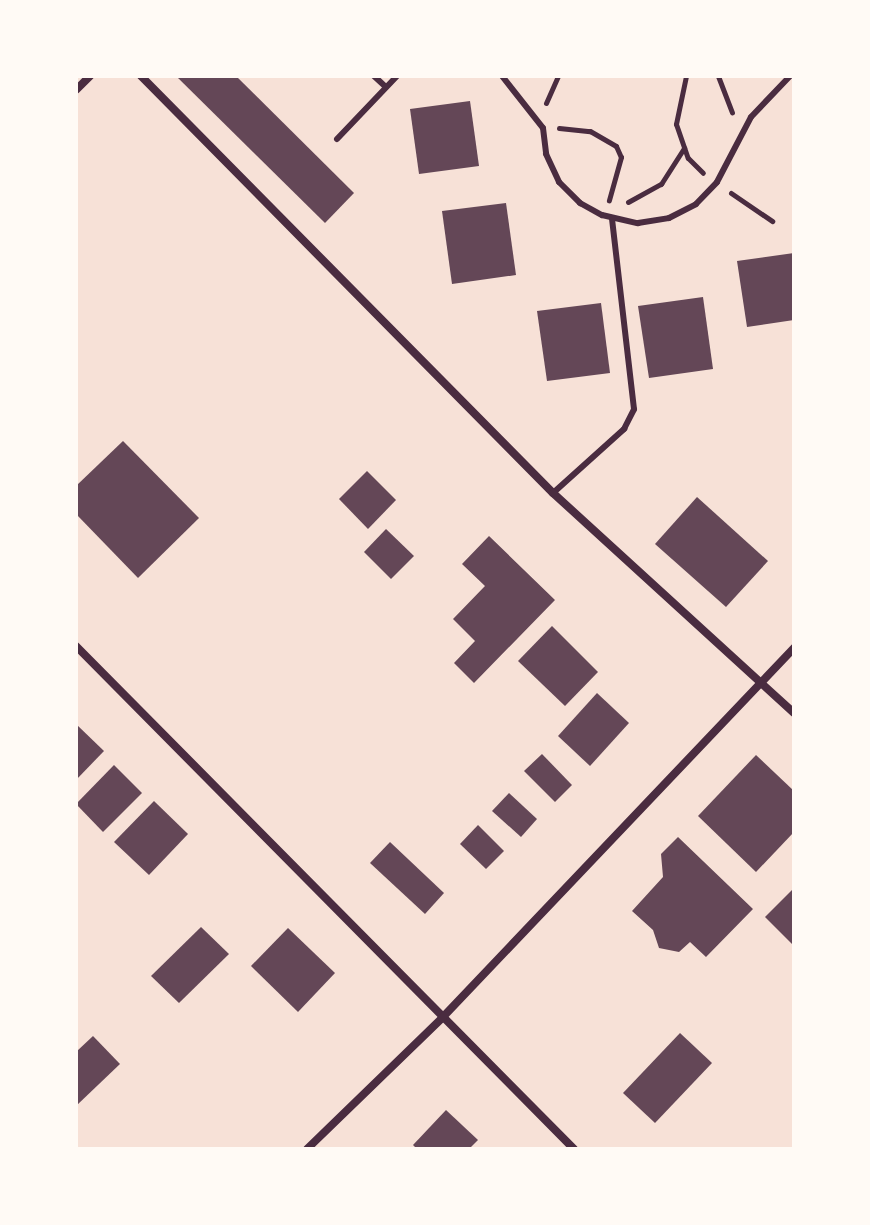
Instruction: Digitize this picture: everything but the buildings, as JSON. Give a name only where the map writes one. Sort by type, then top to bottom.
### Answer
[{"type":"street","points":[[76,90],[90,76]]},
{"type":"street","points":[[141,76],[553,493],[794,713]]},
{"type":"street","points":[[76,646],[574,1149]]},
{"type":"street","points":[[307,1149],[442,1018],[794,648]]},
{"type":"lane","points":[[374,76],[386,87]]},
{"type":"lane","points":[[337,139],[397,76]]},
{"type":"lane","points":[[502,76],[543,128],[546,154],[559,182],[580,203],[612,219],[638,223],[669,218],[696,204],[717,182],[751,117],[790,76]]},
{"type":"lane","points":[[553,493],[624,429],[634,409],[612,219]]},
{"type":"path","points":[[543,128],[576,127],[616,146],[621,157],[608,204],[651,192],[684,148]]}]
